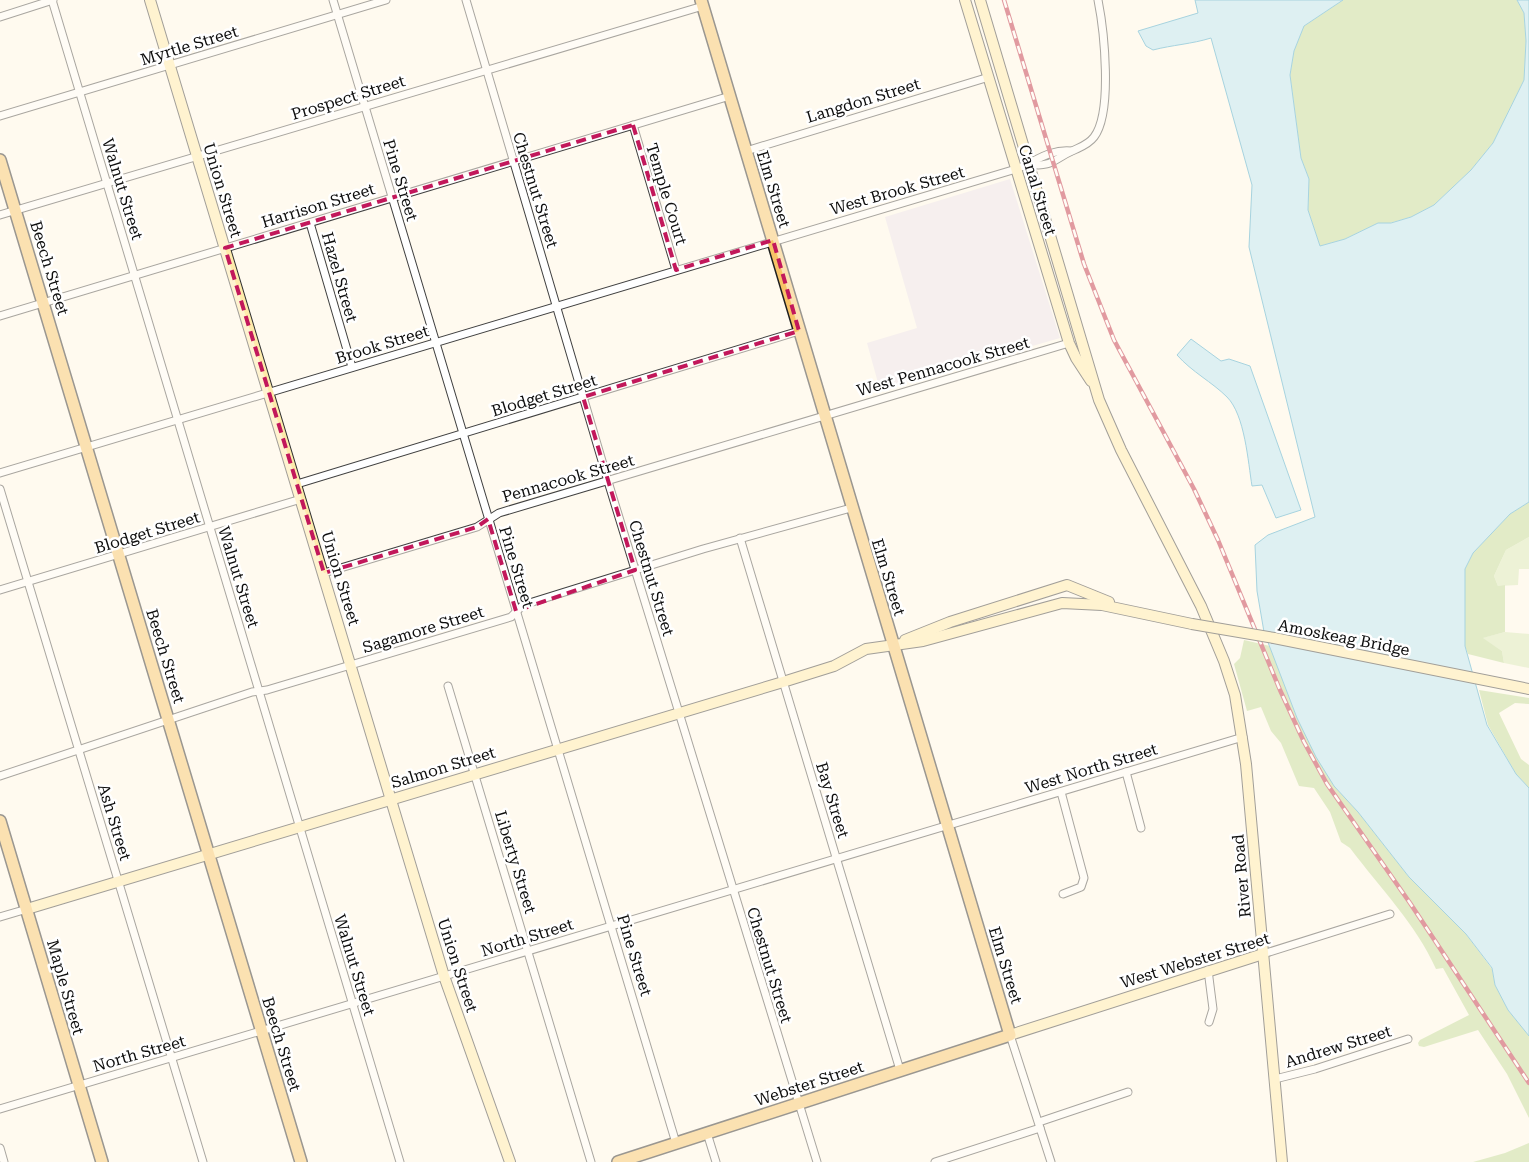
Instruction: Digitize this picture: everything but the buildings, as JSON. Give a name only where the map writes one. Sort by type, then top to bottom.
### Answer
[{"type":"main road","name":"Elm Street","points":[[702,3],[851,508],[1010,1035]]},
{"type":"main road","name":"Beech Street","points":[[0,160],[301,1162]]},
{"type":"main road","name":"Maple Street","points":[[0,820],[102,1162]]},
{"type":"main road","name":"Webster Street","points":[[618,1162],[1010,1035]]},
{"type":"street","points":[[0,17],[52,0]]},
{"type":"street","name":"Walnut Street","points":[[52,0],[400,1162]]},
{"type":"street","name":"Union Street","points":[[150,0],[444,976],[510,1162]]},
{"type":"street","name":"Pine Street","points":[[333,0],[676,1143]]},
{"type":"street","name":"Myrtle Street","points":[[0,116],[386,0]]},
{"type":"street","name":"Chestnut Street","points":[[466,0],[583,398],[816,1162]]},
{"type":"street","name":"Canal Street","points":[[965,0],[1069,343],[1076,358],[1094,384]]},
{"type":"street","name":"Canal Street","points":[[980,0],[1094,384],[1121,450],[1195,594]]},
{"type":"street","name":"West Brook Street","points":[[772,240],[1016,169],[1029,164],[1038,157],[1059,150],[1070,151],[1090,142],[1098,130],[1100,120],[1106,52],[1098,0]]},
{"type":"street","name":"Prospect Street","points":[[0,215],[365,107],[702,3]]},
{"type":"street","name":"Langdon Street","points":[[746,151],[989,77]]},
{"type":"street","name":"Harrison Street","points":[[0,316],[730,96]]},
{"type":"street","name":"Temple Court","points":[[633,125],[676,270]]},
{"type":"street","name":"Hazel Street","points":[[310,223],[352,367]]},
{"type":"street","name":"Brook Street","points":[[0,473],[772,240]]},
{"type":"street","name":"Blodget Street","points":[[297,484],[799,331]]},
{"type":"street","name":"West Pennacook Street","points":[[824,416],[1069,343]]},
{"type":"street","name":"Pennacook Street","points":[[324,573],[477,527],[499,512],[824,416]]},
{"type":"street","name":"Ash Street","points":[[0,489],[203,1162]]},
{"type":"street","name":"Blodget Street","points":[[0,590],[301,499]]},
{"type":"street","name":"Sagamore Street","points":[[0,776],[168,720],[511,617],[523,605],[740,538],[851,508]]},
{"type":"street","name":"Bay Street","points":[[740,538],[900,1070]]},
{"type":"street","points":[[892,645],[950,622],[1067,585],[1131,611]]},
{"type":"street","name":"River Road","points":[[1195,594],[1230,678],[1243,737],[1282,1162]]},
{"type":"street","points":[[892,645],[922,641],[1056,604],[1089,603],[1131,611]]},
{"type":"street","name":"Amoskeag Bridge","points":[[1131,611],[1529,689]]},
{"type":"street","name":"Salmon Street","points":[[0,917],[474,773],[783,682],[834,666],[866,649],[892,645]]},
{"type":"street","name":"Liberty Street","points":[[448,686],[591,1162]]},
{"type":"street","name":"West North Street","points":[[946,826],[1243,737]]},
{"type":"street","points":[[1126,772],[1142,828]]},
{"type":"street","points":[[1061,792],[1084,878],[1081,887],[1063,894]]},
{"type":"street","name":"North Street","points":[[0,1109],[946,826]]},
{"type":"street","name":"West Webster Street","points":[[1010,1035],[1208,970],[1390,914]]},
{"type":"street","points":[[1208,970],[1213,1009],[1209,1022]]},
{"type":"street","name":"Elm Street","points":[[1010,1035],[1051,1162]]},
{"type":"street","name":"Andrew Street","points":[[1275,1079],[1315,1070],[1408,1039]]},
{"type":"street","points":[[935,1162],[1128,1092]]},
{"type":"street","points":[[706,1133],[716,1162]]},
{"type":"street","points":[[0,1148],[4,1162]]},
{"type":"highlighted area","points":[[633,125],[676,270],[773,240],[799,331],[583,397],[635,570],[516,611],[488,519],[477,527],[324,573],[225,248]]},
{"type":"shaded area","points":[[1010,179],[1060,338],[880,390],[867,343],[917,328],[885,217]]},
{"type":"green space","points":[[1343,0],[1517,0],[1524,13],[1526,41],[1524,80],[1493,143],[1471,170],[1434,205],[1411,217],[1390,223],[1378,223],[1345,239],[1320,246],[1308,210],[1309,179],[1301,158],[1290,75],[1294,51],[1304,26]]},
{"type":"green space","points":[[1529,502],[1529,537],[1506,550],[1494,576],[1498,586],[1505,585],[1505,632],[1483,638],[1502,651],[1504,663],[1468,654],[1465,646],[1465,569],[1473,553],[1510,514]]},
{"type":"green space","points":[[1529,537],[1529,569],[1519,569],[1518,585],[1498,586],[1494,576],[1506,550]]},
{"type":"green space","points":[[1505,632],[1529,634],[1529,668],[1504,663],[1502,651],[1482,638]]},
{"type":"green space","points":[[1244,640],[1270,646],[1297,718],[1334,786],[1358,812],[1409,877],[1466,934],[1492,969],[1495,985],[1508,1010],[1529,1036],[1529,1118],[1507,1074],[1478,1030],[1424,1047],[1419,1046],[1420,1040],[1469,1015],[1443,968],[1436,969],[1408,921],[1350,848],[1341,842],[1330,812],[1314,788],[1299,786],[1281,743],[1271,731],[1261,707],[1247,711],[1234,664],[1240,658]]},
{"type":"green space","points":[[1479,690],[1529,698],[1529,704],[1515,703],[1499,713],[1521,759],[1529,765],[1529,788],[1516,774],[1488,725]]},
{"type":"green space","points":[[1529,1143],[1529,1162],[1473,1162],[1505,1153]]},
{"type":"water","points":[[1195,0],[1343,0],[1304,26],[1294,51],[1290,75],[1301,158],[1309,179],[1308,210],[1320,246],[1345,239],[1378,223],[1391,223],[1411,217],[1434,205],[1471,170],[1493,143],[1524,80],[1526,41],[1524,13],[1517,0],[1529,0],[1529,502],[1510,514],[1473,553],[1465,569],[1465,646],[1487,725],[1516,774],[1529,788],[1529,1036],[1508,1010],[1495,985],[1492,968],[1466,934],[1409,877],[1358,812],[1334,786],[1316,757],[1297,718],[1264,632],[1257,591],[1255,545],[1268,535],[1315,517],[1249,247],[1252,185],[1211,38],[1153,50],[1146,46],[1138,31],[1198,13]]},
{"type":"water","points":[[1191,339],[1221,361],[1229,359],[1250,366],[1301,510],[1276,518],[1262,485],[1252,486],[1245,439],[1233,405],[1227,397],[1177,355]]},
{"type":"railway","points":[[1004,0],[1084,264],[1114,340],[1194,489],[1218,540],[1280,690],[1304,742],[1327,784],[1410,903],[1529,1083]]}]
